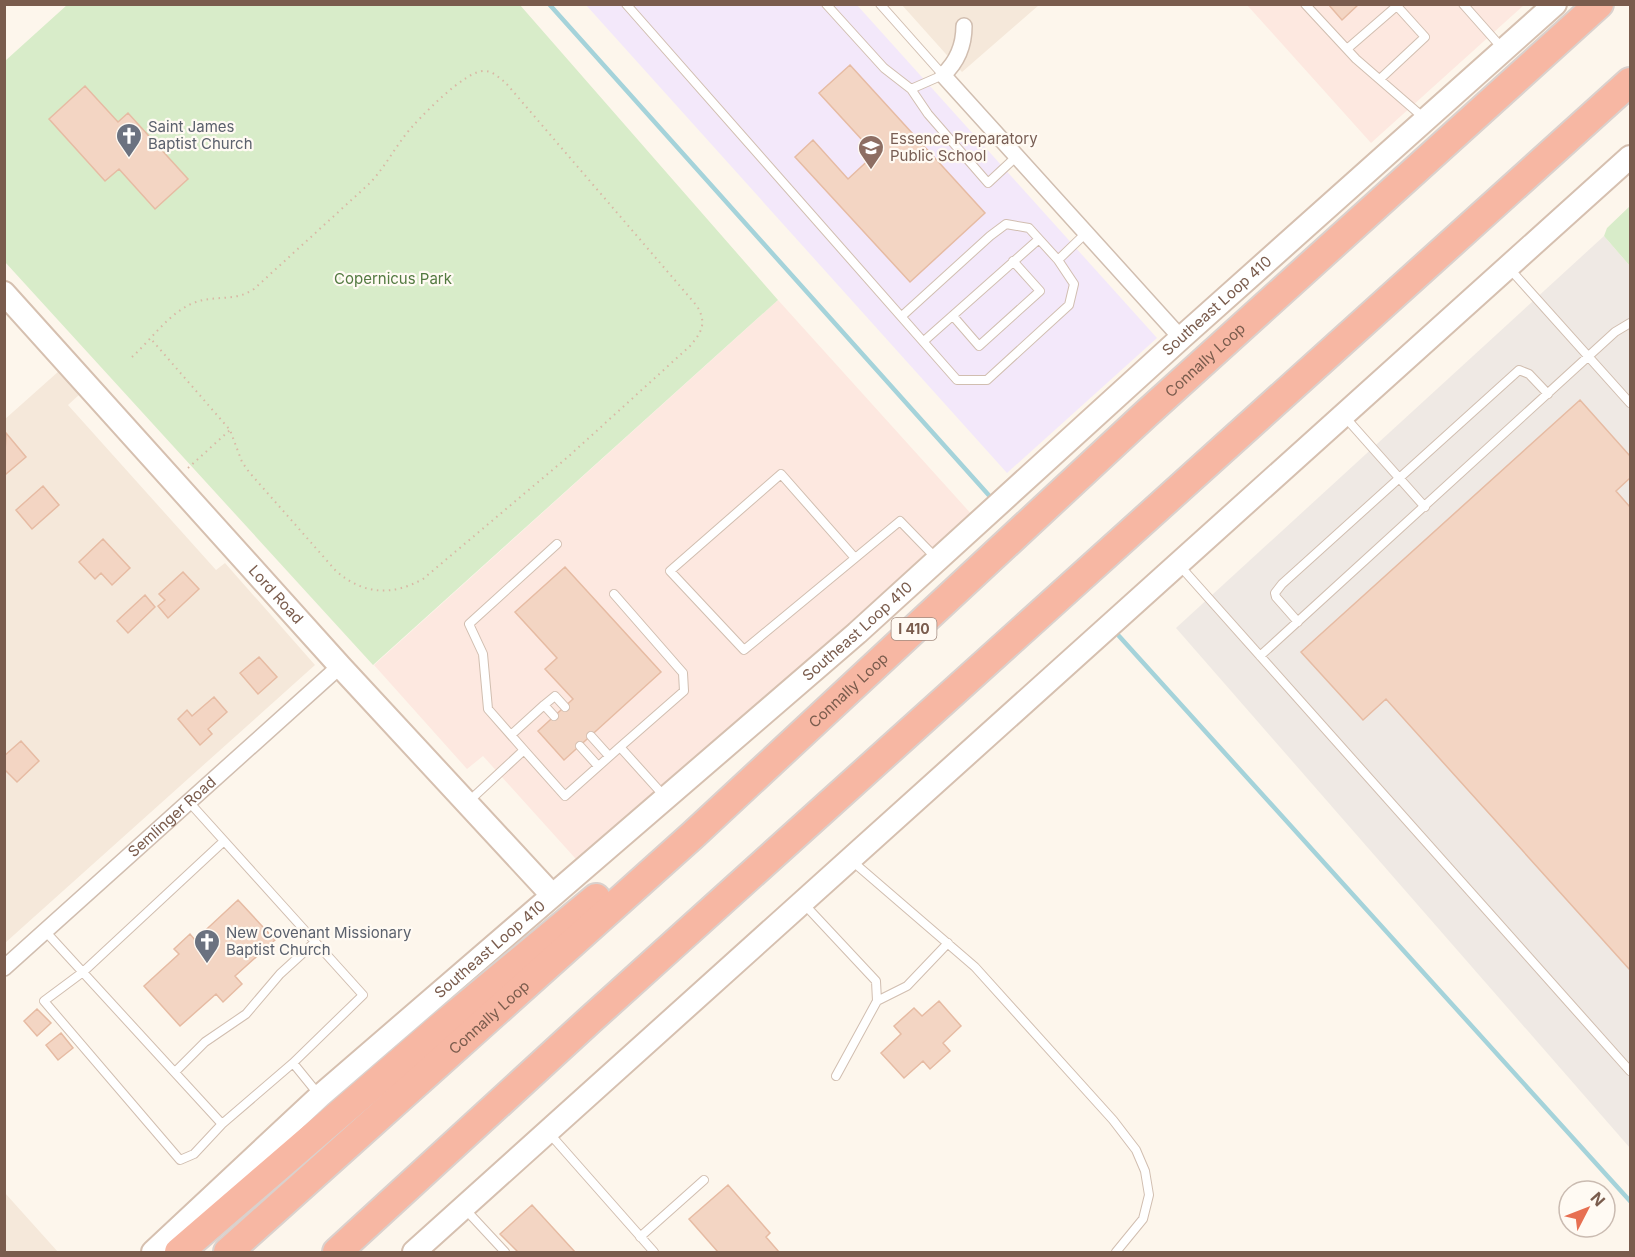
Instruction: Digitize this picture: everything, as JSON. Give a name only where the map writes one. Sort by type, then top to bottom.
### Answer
[{"type":"highway","name":"Connally Loop","points":[[228,1252],[693,835],[1138,422],[1599,4]]},
{"type":"highway","points":[[337,1252],[599,1012],[1630,82]]},
{"type":"highway","points":[[179,1252],[591,901],[693,835]]},
{"type":"main road","name":"Southeast Loop 410","points":[[153,1252],[320,1096],[938,561],[1181,338],[1427,122],[1556,4]]},
{"type":"main road","points":[[414,1252],[1630,158]]},
{"type":"main road","name":"Lord Road","points":[[4,293],[340,666],[552,895]]},
{"type":"street","points":[[964,26],[964,42],[952,66],[943,75],[1181,338]]},
{"type":"street","name":"Semlinger Road","points":[[4,968],[340,666]]},
{"type":"lane","points":[[626,4],[957,380],[987,380],[1069,305],[1074,284],[1058,260],[1029,228],[1006,224],[902,316]]},
{"type":"lane","points":[[826,4],[884,68],[910,89],[928,114],[988,183],[1017,156]]},
{"type":"lane","points":[[880,4],[943,75],[910,89]]},
{"type":"lane","points":[[1305,4],[1347,49],[1420,112],[1427,122]]},
{"type":"lane","points":[[1463,4],[1505,51]]},
{"type":"lane","points":[[1347,49],[1398,5],[1425,37],[1380,79]]},
{"type":"lane","points":[[1058,260],[1086,233]]},
{"type":"lane","points":[[924,341],[1039,239]]},
{"type":"lane","points":[[952,316],[979,346],[1040,291],[1013,261]]},
{"type":"lane","points":[[1508,268],[1630,403]]},
{"type":"lane","points":[[1260,656],[1588,356],[1615,332],[1630,323]]},
{"type":"lane","points":[[1298,622],[1276,597],[1278,589],[1399,478],[1519,370],[1529,374],[1548,394]]},
{"type":"lane","points":[[1344,416],[1425,507]]},
{"type":"lane","points":[[855,558],[781,474],[670,571],[744,650],[855,558],[900,520],[938,561]]},
{"type":"lane","points":[[557,544],[469,624],[483,654],[488,709],[565,796],[684,691],[683,673],[614,594]]},
{"type":"lane","points":[[1179,565],[1630,1071]]},
{"type":"lane","points":[[511,735],[555,696],[564,706]]},
{"type":"lane","points":[[544,705],[554,716]]},
{"type":"lane","points":[[591,736],[609,756]]},
{"type":"lane","points":[[580,746],[598,766]]},
{"type":"lane","points":[[620,747],[666,798]]},
{"type":"lane","points":[[466,804],[524,750]]},
{"type":"lane","points":[[189,802],[363,995],[293,1063],[222,1124],[194,1154],[180,1160],[44,1001],[83,972],[224,841]]},
{"type":"lane","points":[[851,860],[868,878],[975,967],[1090,1094],[1136,1150],[1145,1171],[1149,1195],[1143,1220],[1116,1252]]},
{"type":"lane","points":[[803,903],[876,981],[877,1001],[836,1076]]},
{"type":"lane","points":[[45,931],[222,1124]]},
{"type":"lane","points":[[175,1072],[205,1042],[246,1014],[280,974],[315,942]]},
{"type":"lane","points":[[877,1001],[907,986],[948,943]]},
{"type":"lane","points":[[293,1063],[320,1096]]},
{"type":"lane","points":[[548,1132],[654,1252]]},
{"type":"lane","points":[[640,1237],[704,1180]]},
{"type":"lane","points":[[464,1208],[505,1252]]},
{"type":"path","points":[[132,357],[166,321],[193,303],[217,298],[237,298],[254,289],[382,170],[414,125],[464,78],[476,72],[486,71],[505,82],[702,314],[702,330],[690,346],[578,448],[423,579],[396,591],[364,589],[348,581],[336,571],[249,472],[242,462],[236,439],[230,430],[151,339]]},
{"type":"path","points":[[174,481],[230,430]]},
{"type":"shaded area","name":"Essence Preparatory Public School","points":[[586,5],[857,5],[1157,338],[1007,473]]},
{"type":"shaded area","points":[[902,5],[1039,5],[962,72]]},
{"type":"shaded area","points":[[1247,5],[1524,5],[1371,143]]},
{"type":"shaded area","points":[[1604,236],[1630,266],[1630,1148],[1176,628]]},
{"type":"shaded area","points":[[778,300],[974,517],[584,868],[483,756],[467,769],[374,665]]},
{"type":"shaded area","points":[[59,371],[80,394],[68,405],[216,570],[225,563],[315,665],[5,943],[4,420]]},
{"type":"shaded area","points":[[5,1193],[58,1252],[5,1252]]},
{"type":"green space","name":"Copernicus Park","points":[[67,5],[520,5],[778,300],[373,665],[5,262],[5,61]]},
{"type":"green space","points":[[1630,206],[1630,266],[1604,236],[1607,228]]},
{"type":"building","points":[[1328,4],[1359,4],[1342,20]]},
{"type":"building","points":[[850,65],[985,213],[910,282],[795,157],[813,140],[848,179],[875,154],[819,93]]},
{"type":"building","points":[[85,86],[118,122],[128,113],[188,179],[155,209],[119,169],[105,181],[49,119]]},
{"type":"building","points":[[1580,400],[1630,456],[1630,478],[1616,491],[1630,507],[1630,970],[1386,699],[1363,720],[1301,652]]},
{"type":"building","points":[[6,433],[26,457],[6,474],[4,472]]},
{"type":"building","points":[[43,486],[59,505],[32,529],[16,510]]},
{"type":"building","points":[[103,539],[130,568],[112,585],[101,573],[95,579],[79,562]]},
{"type":"building","points":[[565,567],[661,672],[564,760],[538,731],[573,699],[545,669],[557,658],[515,612]]},
{"type":"building","points":[[183,572],[199,589],[168,618],[158,606],[165,600],[159,594]]},
{"type":"building","points":[[145,595],[155,607],[128,633],[117,621]]},
{"type":"building","points":[[259,657],[277,677],[258,694],[240,673]]},
{"type":"building","points":[[214,697],[227,712],[208,729],[212,734],[200,745],[178,719],[187,710],[192,716]]},
{"type":"building","points":[[21,741],[39,761],[17,782],[4,769],[4,756]]},
{"type":"building","name":"New Covenant Missionary Baptist Church","points":[[238,900],[275,940],[235,976],[242,984],[223,1002],[216,994],[180,1026],[144,986],[179,954],[174,949],[190,934],[195,940]]},
{"type":"building","points":[[939,1001],[961,1026],[943,1043],[950,1051],[930,1069],[923,1061],[904,1078],[881,1053],[901,1034],[894,1026],[914,1008],[922,1016]]},
{"type":"building","points":[[37,1009],[51,1023],[37,1036],[24,1021]]},
{"type":"building","points":[[61,1033],[73,1048],[58,1060],[46,1045]]},
{"type":"building","points":[[728,1185],[770,1233],[766,1237],[779,1252],[718,1252],[689,1219]]},
{"type":"building","points":[[532,1205],[575,1252],[518,1252],[500,1234]]},
{"type":"waterway","points":[[549,4],[994,501]]},
{"type":"waterway","points":[[1119,636],[1630,1201]]},
{"type":"place","name":"Saint James Baptist Church","points":[[129,159]]},
{"type":"place","name":"Essence Preparatory Public School","points":[[871,171]]},
{"type":"place","name":"New Covenant Missionary Baptist Church","points":[[207,965]]}]
